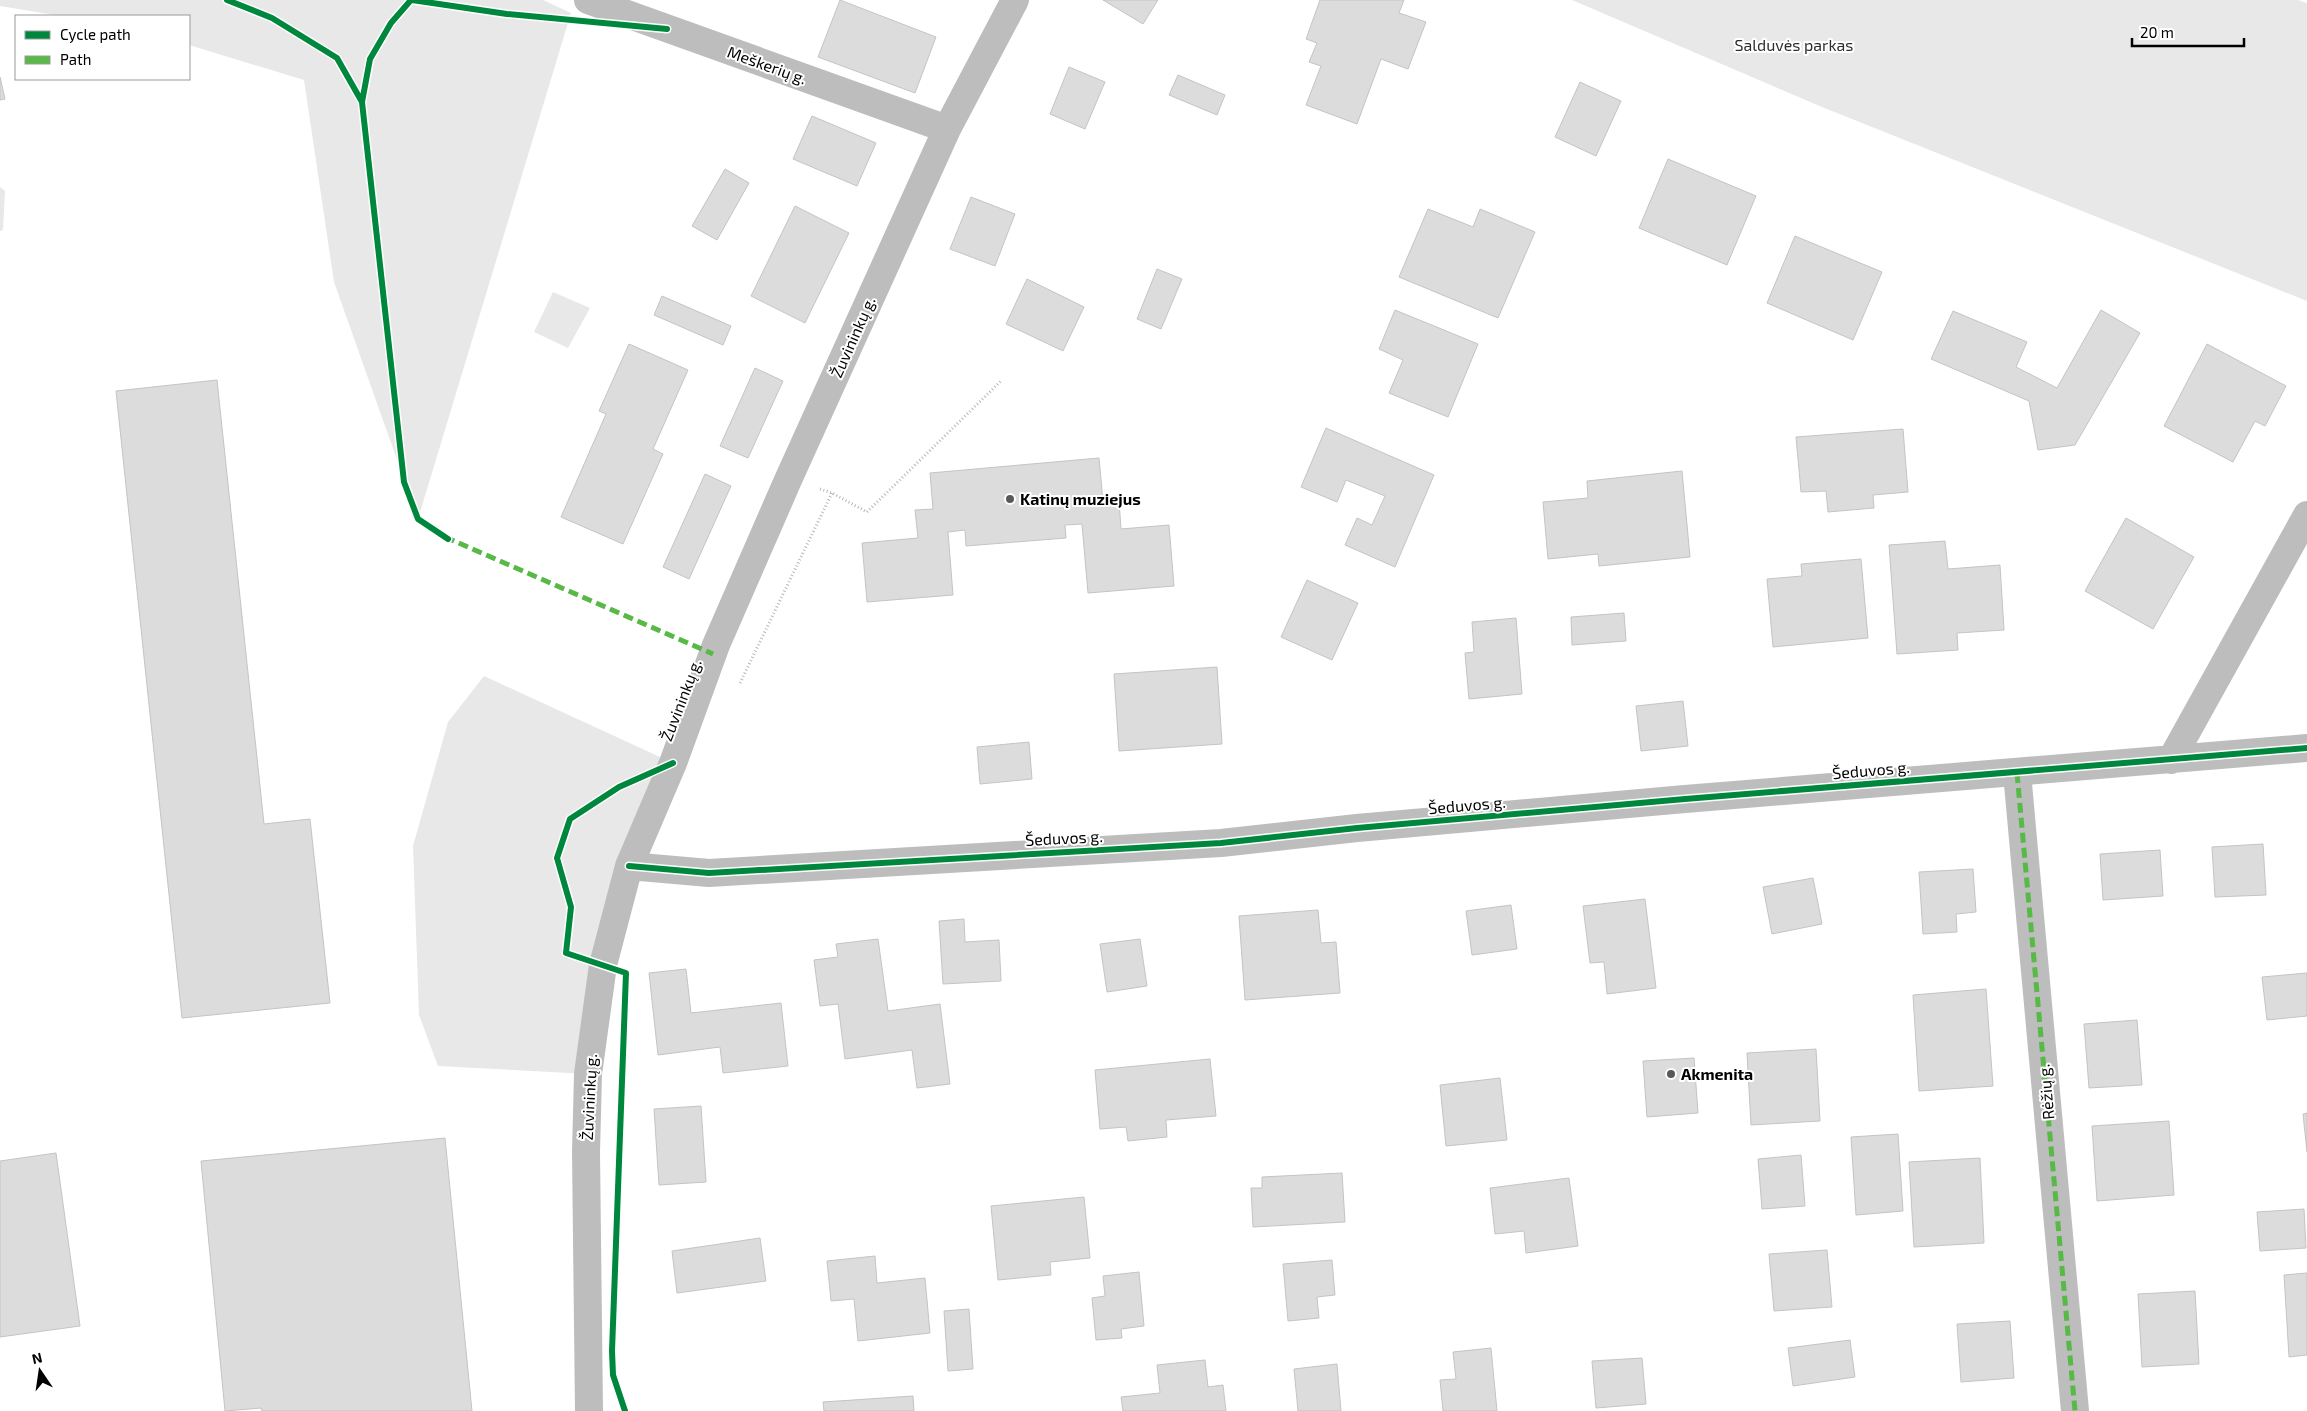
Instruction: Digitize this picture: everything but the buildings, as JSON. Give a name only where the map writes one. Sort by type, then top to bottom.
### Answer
[{"type":"street","name":"Meškerių g.","points":[[588,0],[947,129]]},
{"type":"street","name":"Žuvininkų g.","points":[[589,1411],[586,1152],[588,1074],[603,965],[629,866],[673,763],[716,645],[788,480],[947,129],[1015,0]]},
{"type":"street","points":[[2171,760],[2307,515]]},
{"type":"street","name":"Šeduvos g.","points":[[629,866],[709,873],[1221,843],[1357,828],[1685,799],[2307,748]]},
{"type":"street","name":"Rėžių g.","points":[[2017,773],[2075,1411]]},
{"type":"path","points":[[788,480],[832,493],[868,512],[1002,380]]},
{"type":"path","points":[[739,686],[832,493]]},
{"type":"green space","points":[[0,0],[543,0],[571,13],[418,519],[334,282],[304,80],[190,45],[190,15],[55,15],[0,6]]},
{"type":"green space","name":"Salduvės parkas","points":[[1572,0],[2298,0],[2307,3],[2307,301],[1822,107]]},
{"type":"green space","points":[[0,187],[5,191],[3,230],[0,231]]},
{"type":"green space","points":[[553,292],[590,308],[568,348],[534,332]]},
{"type":"green space","points":[[484,676],[673,763],[629,866],[588,1074],[438,1066],[419,1015],[413,846],[448,722]]},
{"type":"marked path","points":[[445,537],[713,654]]},
{"type":"marked path","points":[[2017,773],[2075,1411]]},
{"type":"cycle path","points":[[227,0],[272,18],[337,58],[362,102]]},
{"type":"cycle path","points":[[411,0],[391,23],[370,59],[362,102],[404,482],[418,519],[448,539]]},
{"type":"cycle path","points":[[412,0],[507,14],[667,29]]},
{"type":"cycle path","points":[[629,866],[709,873],[1221,843],[1357,828],[1685,799],[2307,748]]},
{"type":"cycle path","points":[[625,1411],[613,1375],[612,1351],[626,973],[566,953],[571,907],[557,858],[570,819],[619,787],[673,763]]},
{"type":"place","name":"Katinų muziejus","points":[[1010,499]]},
{"type":"place","name":"Akmenita","points":[[1671,1074]]}]
